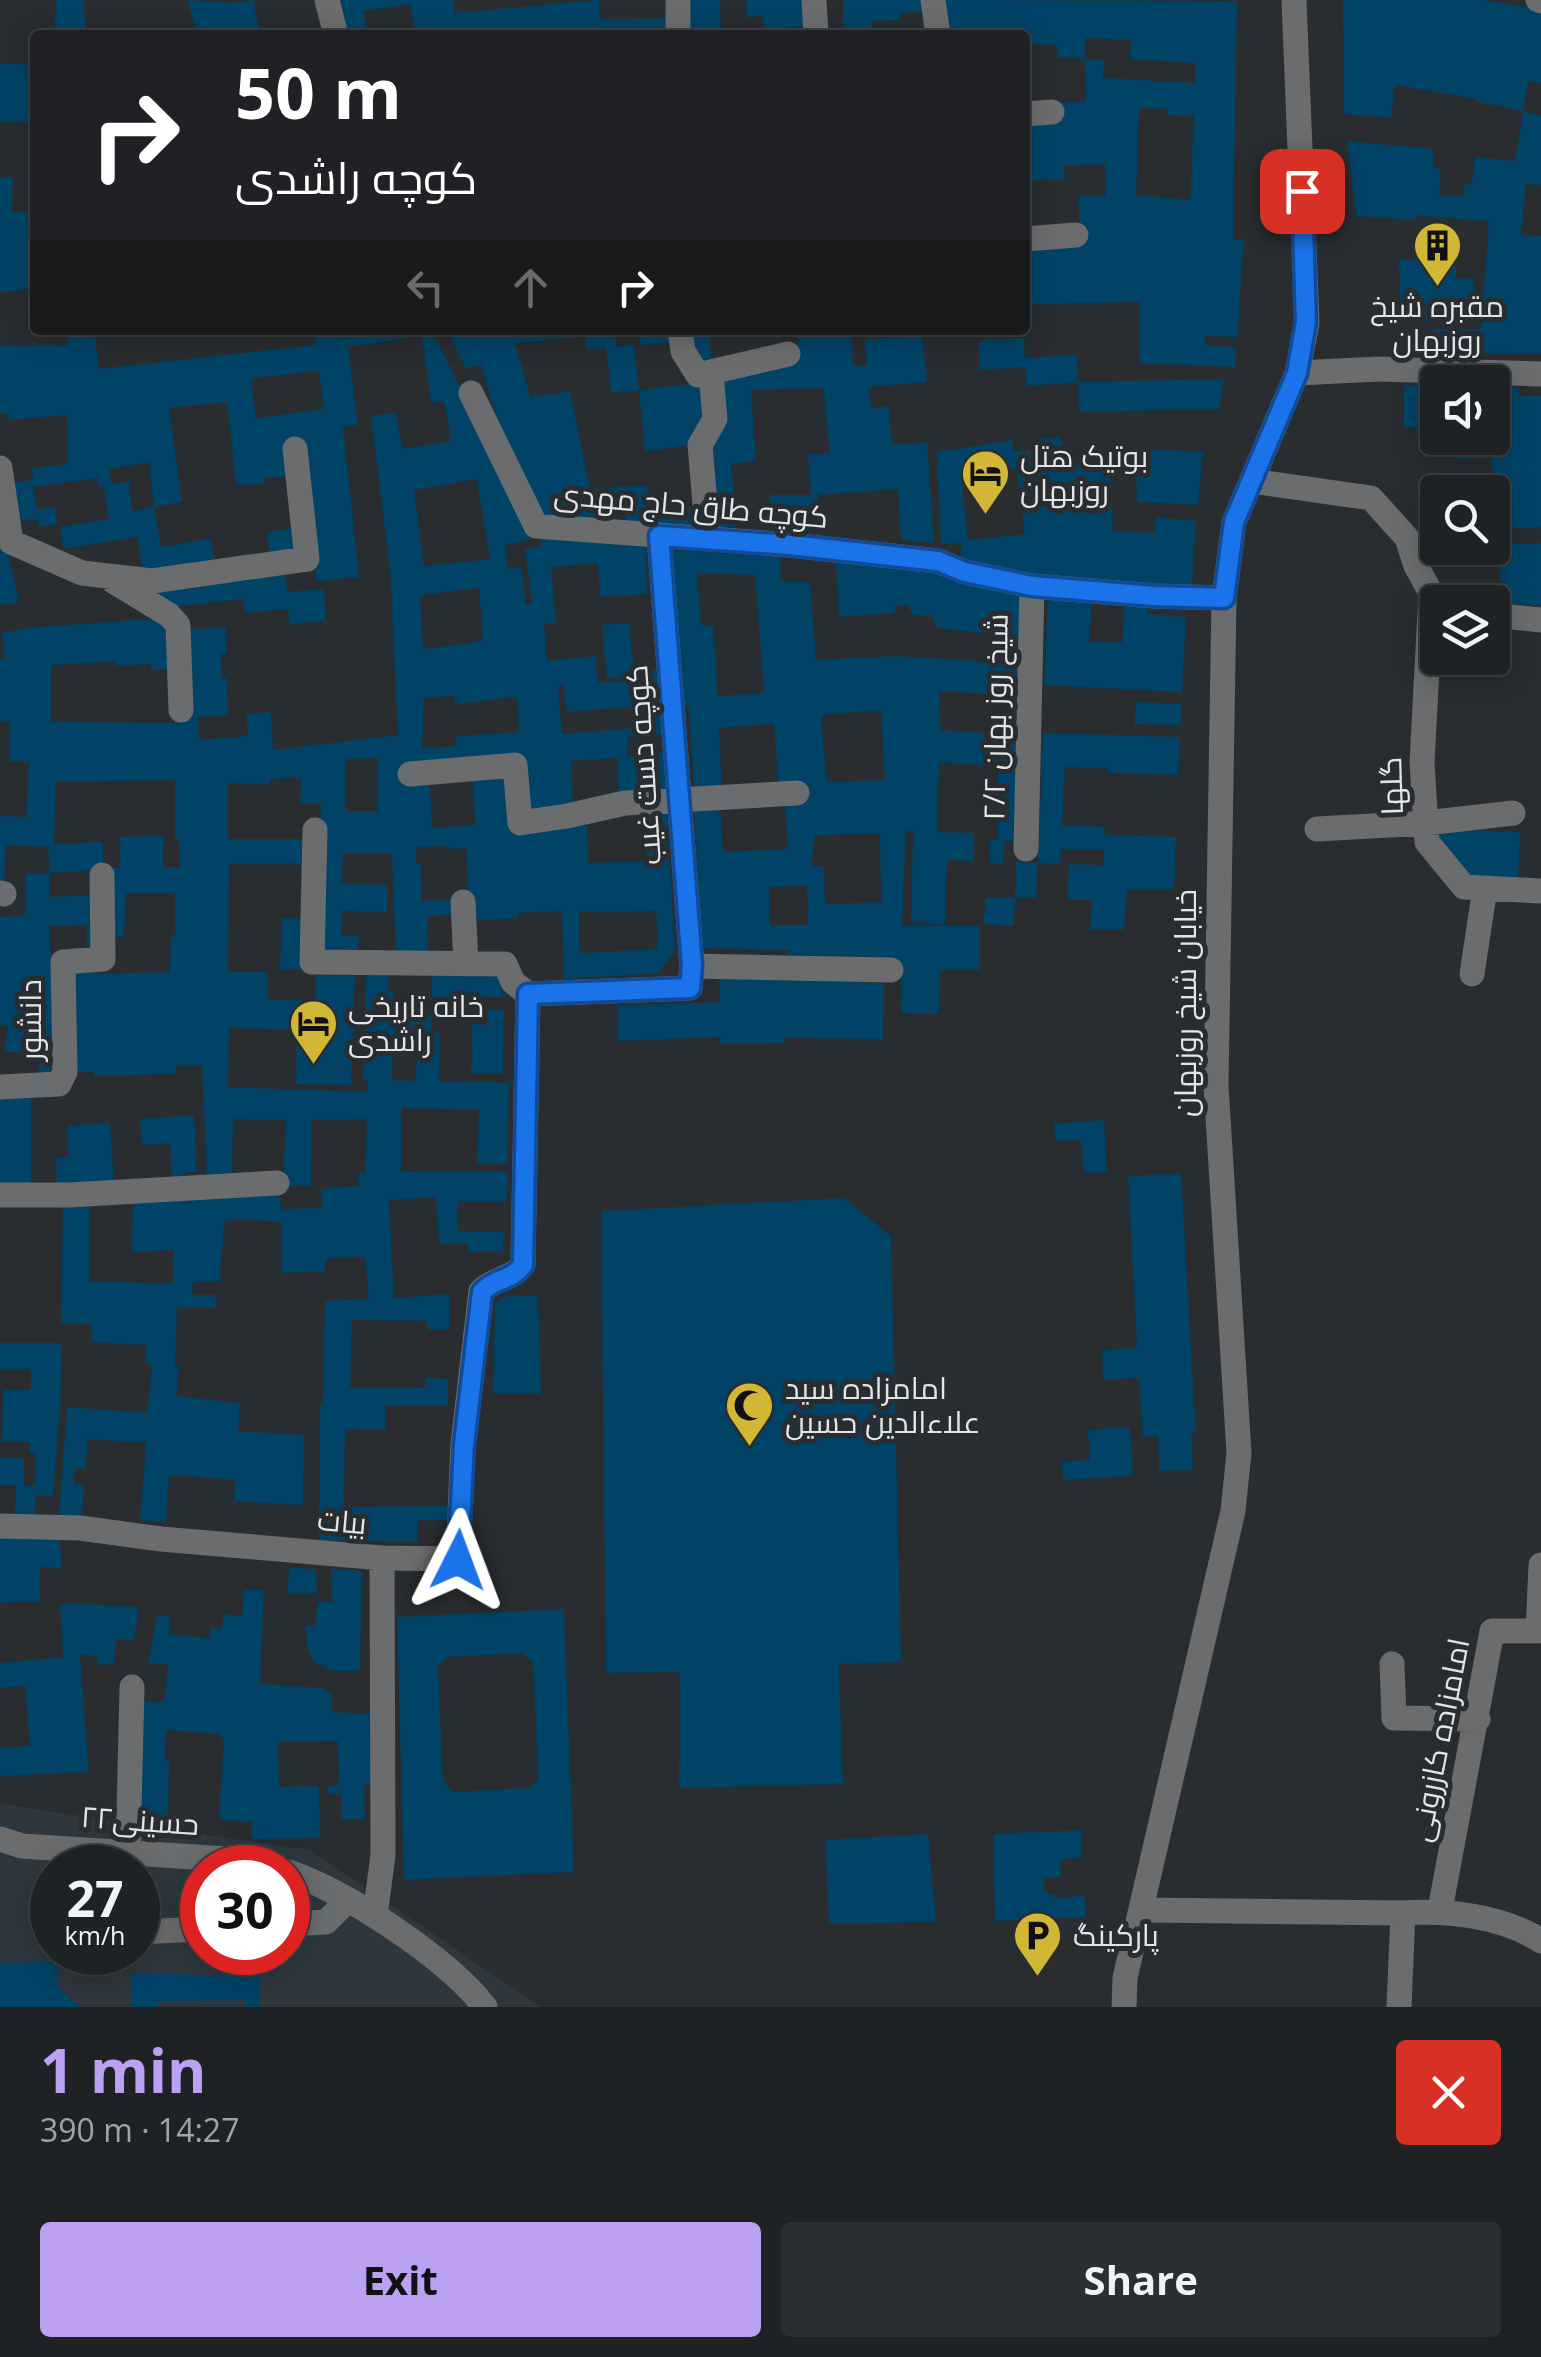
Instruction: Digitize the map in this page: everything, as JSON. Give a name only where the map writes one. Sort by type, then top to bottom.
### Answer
[{"type":"street","points":[[327,0],[335,30]]},
{"type":"street","points":[[678,0],[678,30]]},
{"type":"street","points":[[814,0],[816,30]]},
{"type":"street","points":[[933,0],[937,30]]},
{"type":"street","name":"خیابان شیخ روزبهان","points":[[1124,2007],[1126,1978],[1234,1511],[1238,1452],[1216,1086],[1224,598],[1234,522],[1297,373],[1306,322],[1294,0]]},
{"type":"street","points":[[1030,114],[1052,112]]},
{"type":"street","points":[[1030,240],[1076,235]]},
{"type":"street","points":[[681,335],[683,351],[698,375],[788,354]]},
{"type":"street","points":[[1297,373],[1379,370],[1541,374]]},
{"type":"street","points":[[708,539],[700,445],[715,419],[711,374]]},
{"type":"street","name":"کوچه طاق حاج مهدی","points":[[472,393],[536,526],[938,561],[965,572],[1032,586],[1224,598]]},
{"type":"street","points":[[0,468],[12,542],[82,573],[152,582],[307,559],[295,449]]},
{"type":"street","points":[[1252,481],[1371,498],[1407,538],[1416,566],[1431,585]]},
{"type":"street","name":"کوچه دست غیب","points":[[659,536],[691,977]]},
{"type":"street","points":[[109,578],[178,625],[181,710]]},
{"type":"street","name":"شیخ روز بهان ۲/۲","points":[[1026,849],[1032,586]]},
{"type":"street","points":[[1510,617],[1541,620]]},
{"type":"street","name":"گلها","points":[[1432,675],[1422,762],[1427,842],[1464,887],[1541,892]]},
{"type":"street","points":[[410,774],[516,765],[520,822],[625,803],[796,793]]},
{"type":"street","points":[[1317,829],[1513,813]]},
{"type":"street","points":[[315,830],[312,962],[505,964],[512,982],[528,994],[691,977],[891,970]]},
{"type":"street","name":"دانشور","points":[[0,1086],[59,1084],[65,1072],[64,962],[104,959],[102,875]]},
{"type":"street","points":[[1472,974],[1485,888]]},
{"type":"street","points":[[463,902],[466,964]]},
{"type":"street","points":[[382,1558],[458,1560],[464,1444],[482,1292],[489,1284],[515,1276],[523,1265],[528,994]]},
{"type":"street","points":[[0,1195],[277,1184]]},
{"type":"street","name":"بیات","points":[[0,1526],[80,1528],[382,1558],[383,1855],[375,1916]]},
{"type":"street","name":"امامزاده کازرونی","points":[[1440,1910],[1492,1631],[1538,1630],[1541,1566]]},
{"type":"street","points":[[1392,1664],[1394,1718],[1478,1719]]},
{"type":"street","points":[[128,1845],[132,1687]]},
{"type":"street","name":"حسینی۲۲","points":[[0,1839],[30,1847]]},
{"type":"street","points":[[310,1882],[375,1916],[472,1990],[485,2007]]},
{"type":"street","points":[[310,1923],[326,1922],[348,1900]]},
{"type":"street","points":[[1144,1910],[1440,1910],[1535,1928]]},
{"type":"street","points":[[1399,2007],[1403,1913]]},
{"type":"shaded area","points":[[0,1804],[276,1845],[180,1845],[180,1975],[310,1975],[310,1850],[541,2007],[0,2007]]},
{"type":"building","points":[[56,0],[83,0],[86,30],[54,30]]},
{"type":"building","points":[[188,0],[253,0],[259,30],[196,30]]},
{"type":"building","points":[[341,0],[453,0],[455,13],[599,0],[599,20],[671,18],[670,30],[414,30],[410,4],[363,11],[367,30],[348,30]]},
{"type":"building","points":[[685,0],[720,0],[721,30],[685,30]]},
{"type":"building","points":[[746,0],[808,0],[810,26],[764,29],[763,16],[747,17]]},
{"type":"building","points":[[843,0],[924,0],[925,11],[899,13],[899,20],[871,21],[871,30],[843,30]]},
{"type":"building","points":[[938,0],[1237,1],[1233,239],[1244,240],[1237,337],[1205,336],[1205,345],[1236,347],[1235,367],[1140,363],[1140,302],[1030,304],[1030,246],[1081,241],[1078,197],[1106,196],[1105,164],[1064,166],[1065,179],[1030,181],[1030,119],[1061,117],[1060,103],[1086,101],[1085,59],[1057,57],[1057,45],[1030,44],[1030,30],[941,30]],"holes":[[[1085,38],[1131,40],[1130,59],[1195,63],[1195,83],[1103,78],[1104,60],[1085,59]],[[1139,108],[1167,109],[1167,115],[1194,116],[1190,200],[1136,195]]]},
{"type":"building","points":[[1343,0],[1482,0],[1541,9],[1541,83],[1528,81],[1523,111],[1395,85],[1391,118],[1344,114]]},
{"type":"building","points":[[0,63],[30,65],[30,123],[0,121]]},
{"type":"building","points":[[1523,111],[1541,116],[1541,185],[1526,184],[1521,235],[1541,236],[1541,353],[1429,354],[1429,329],[1481,329],[1489,221],[1356,216],[1347,141],[1434,149],[1433,168],[1441,169],[1439,195],[1463,197],[1465,183],[1472,184],[1475,157],[1515,161]]},
{"type":"building","points":[[13,177],[11,212],[30,211],[30,289],[0,292],[0,178]]},
{"type":"building","name":"مقبره شیخ روزبهان","points":[[1429,259],[1429,267],[1456,266],[1456,279],[1474,278],[1475,299],[1456,299],[1456,311],[1428,311],[1428,321],[1400,322],[1399,260]]},
{"type":"building","points":[[67,335],[95,335],[99,369],[316,345],[315,335],[434,335],[533,539],[506,545],[507,569],[521,568],[526,605],[532,604],[525,549],[541,547],[541,535],[646,540],[647,594],[600,597],[598,563],[551,567],[556,622],[544,624],[547,661],[595,656],[598,683],[630,680],[630,676],[607,678],[602,625],[629,623],[634,670],[657,669],[662,734],[627,737],[627,757],[668,752],[672,794],[619,799],[617,758],[571,761],[573,806],[525,812],[521,761],[400,766],[400,778],[429,776],[432,828],[475,825],[472,773],[507,770],[513,822],[562,828],[587,826],[588,863],[647,861],[644,804],[666,802],[675,950],[659,973],[564,979],[562,911],[470,921],[466,848],[449,846],[416,847],[416,864],[421,864],[422,901],[457,900],[458,914],[427,916],[428,957],[396,957],[392,854],[343,854],[341,884],[388,885],[387,912],[343,911],[341,935],[359,936],[357,956],[322,956],[318,884],[321,803],[300,804],[301,778],[269,779],[269,784],[228,783],[228,839],[310,839],[310,863],[229,864],[228,972],[268,972],[268,999],[316,1001],[316,975],[355,976],[351,1085],[296,1084],[297,1030],[229,1028],[228,1087],[367,1092],[368,1080],[363,1080],[366,971],[389,971],[393,1013],[432,1014],[431,1033],[440,1033],[439,1081],[509,1083],[507,1164],[477,1163],[479,1110],[402,1108],[401,1172],[508,1171],[506,1202],[458,1201],[458,1231],[504,1232],[503,1252],[468,1251],[468,1243],[439,1244],[436,1197],[389,1200],[394,1298],[449,1294],[449,1330],[427,1330],[427,1321],[352,1320],[350,1387],[425,1388],[425,1378],[448,1379],[448,1406],[385,1406],[385,1430],[345,1429],[344,1507],[447,1506],[447,1520],[418,1520],[418,1542],[319,1540],[325,1301],[369,1299],[365,1257],[325,1259],[325,1271],[282,1273],[282,1222],[225,1219],[219,1281],[193,1281],[192,1295],[217,1295],[215,1308],[177,1307],[176,1396],[240,1403],[238,1431],[304,1435],[303,1505],[234,1501],[235,1480],[169,1475],[166,1522],[140,1520],[146,1443],[87,1439],[86,1469],[75,1468],[74,1484],[84,1485],[82,1517],[59,1515],[67,1407],[147,1413],[152,1365],[145,1364],[146,1345],[92,1342],[92,1324],[61,1323],[63,1200],[90,1198],[89,1281],[173,1284],[173,1250],[132,1252],[133,1197],[280,1189],[281,1209],[322,1208],[321,1189],[359,1186],[358,1173],[365,1173],[367,1119],[312,1120],[311,1186],[283,1186],[286,1120],[233,1119],[232,1178],[207,1179],[202,1065],[176,1066],[177,1074],[94,1076],[94,1072],[71,1072],[69,965],[97,964],[97,974],[170,972],[175,893],[126,893],[124,937],[107,937],[107,868],[120,868],[120,837],[163,836],[163,867],[180,867],[179,840],[175,840],[175,780],[56,782],[54,844],[103,842],[103,870],[50,873],[48,847],[6,845],[4,887],[0,887],[0,816],[26,817],[29,762],[9,762],[10,721],[0,721],[0,659],[5,658],[2,633],[163,618],[171,630],[172,669],[151,670],[151,664],[115,666],[115,661],[51,665],[51,722],[174,723],[185,629],[226,628],[227,653],[221,653],[222,678],[227,678],[228,715],[198,717],[199,740],[248,736],[246,714],[271,712],[273,750],[398,735],[390,570],[371,416],[396,412],[402,449],[451,441],[444,401],[431,403],[422,336],[348,347],[358,425],[343,427],[359,577],[316,581],[307,482],[290,476],[264,478],[265,484],[236,485],[227,402],[169,408],[182,502],[154,507],[161,547],[211,538],[215,563],[143,573],[137,537],[63,549],[60,527],[109,519],[103,485],[98,486],[97,478],[33,487],[37,510],[55,507],[57,524],[39,527],[38,519],[12,522],[6,483],[33,480],[32,468],[68,464],[67,415],[9,420],[8,413],[0,414],[0,346],[68,346]],"holes":[[[319,371],[324,409],[256,418],[251,378]],[[149,462],[154,507],[132,511],[129,482],[111,484],[110,469]],[[477,479],[490,559],[424,566],[414,490]],[[479,588],[483,641],[423,649],[420,595]],[[564,685],[566,712],[633,707],[634,728],[562,734],[558,686]],[[454,696],[455,704],[517,697],[519,732],[456,736],[457,746],[422,748],[424,698]],[[378,758],[378,811],[346,811],[346,759]],[[656,911],[658,949],[579,953],[579,912]],[[393,1038],[417,1038],[416,1081],[392,1080]]]},
{"type":"building","points":[[449,335],[616,335],[617,347],[634,345],[639,390],[611,393],[606,347],[586,349],[585,337],[515,343],[530,397],[570,391],[590,489],[647,485],[650,510],[700,507],[701,527],[627,523],[624,498],[592,499],[595,519],[537,515],[493,405],[481,364],[466,369]]},
{"type":"building","points":[[639,335],[676,335],[677,341],[640,345]]},
{"type":"building","points":[[687,335],[709,335],[712,367],[699,369]]},
{"type":"building","points":[[798,335],[851,335],[853,365],[867,365],[865,340],[922,335],[927,382],[868,387],[871,408],[889,406],[892,445],[927,442],[934,543],[901,540],[898,489],[818,495],[819,525],[769,526],[769,495],[811,495],[808,454],[830,453],[823,388],[751,390],[756,461],[731,464],[737,527],[710,527],[715,378],[798,353]]},
{"type":"building","points":[[1024,338],[1025,358],[1077,355],[1078,382],[1027,386],[1025,367],[980,370],[979,341]]},
{"type":"building","points":[[1224,379],[1219,409],[1079,412],[1078,382]]},
{"type":"building","points":[[708,382],[710,415],[693,445],[645,451],[639,390]]},
{"type":"building","points":[[1404,385],[1420,385],[1420,427],[1404,427]]},
{"type":"building","points":[[1510,387],[1519,387],[1520,396],[1541,396],[1541,527],[1510,528],[1510,475],[1492,475],[1492,458],[1457,459],[1457,455],[1510,455]]},
{"type":"building","points":[[1061,437],[1063,464],[1110,460],[1113,532],[1156,533],[1156,517],[1196,521],[1192,587],[1028,575],[960,564],[961,543],[941,544],[937,452],[1012,440],[1014,452],[1040,450],[1039,439]],"holes":[[[1017,469],[1025,534],[968,540],[961,475]]]},
{"type":"building","points":[[1135,448],[1203,452],[1198,505],[1137,502]]},
{"type":"building","points":[[0,516],[19,602],[0,605]]},
{"type":"building","points":[[299,527],[302,553],[270,557],[267,532]]},
{"type":"building","points":[[1541,543],[1541,606],[1510,604],[1510,585],[1501,585],[1500,565],[1510,565],[1510,544]]},
{"type":"building","points":[[670,550],[780,557],[781,582],[810,582],[816,660],[897,656],[1007,663],[1007,636],[938,628],[931,616],[913,615],[908,606],[895,605],[895,613],[839,617],[836,563],[933,570],[1021,595],[1020,696],[939,691],[940,730],[984,733],[983,754],[1008,755],[1009,725],[1019,726],[1018,841],[1004,841],[1003,864],[989,863],[990,840],[998,840],[998,766],[939,762],[937,832],[974,833],[974,861],[947,860],[945,924],[911,922],[913,831],[906,831],[902,926],[980,926],[980,970],[940,970],[939,1014],[901,1013],[902,970],[895,970],[891,957],[702,948],[694,808],[720,806],[723,852],[788,849],[785,802],[779,790],[774,724],[719,728],[722,794],[695,797],[689,708],[682,708]],"holes":[[[697,573],[755,575],[764,693],[718,696],[713,625],[701,626]],[[881,710],[885,780],[827,782],[821,715]],[[880,834],[881,902],[825,904],[824,867],[811,866],[815,835]],[[807,886],[808,925],[770,925],[769,887]]]},
{"type":"building","points":[[286,575],[287,592],[324,589],[326,621],[289,624],[288,609],[245,613],[244,599],[171,607],[154,597],[153,588]]},
{"type":"building","points":[[1048,597],[1092,599],[1089,641],[1122,643],[1125,602],[1148,604],[1147,614],[1186,617],[1182,692],[1044,685]]},
{"type":"building","points":[[1136,702],[1182,704],[1181,725],[1134,724]]},
{"type":"building","points":[[1043,733],[1180,737],[1178,775],[1065,767],[1062,825],[1105,827],[1105,835],[1176,837],[1174,889],[1127,889],[1124,930],[1090,930],[1092,900],[1067,900],[1069,864],[1104,865],[1104,850],[1061,849],[1060,864],[1038,863]]},
{"type":"building","points":[[1437,829],[1520,832],[1518,883],[1466,878],[1436,850]]},
{"type":"building","points":[[1016,862],[1038,863],[1036,898],[1015,898]]},
{"type":"building","points":[[25,873],[50,873],[50,897],[98,895],[98,952],[87,953],[87,925],[50,926],[53,1078],[40,1078],[38,1052],[4,1052],[8,1025],[0,1025],[0,917],[25,916]]},
{"type":"building","points":[[985,897],[1015,898],[1014,926],[984,924]]},
{"type":"building","points":[[282,918],[308,919],[305,970],[280,969]]},
{"type":"building","points":[[432,971],[498,971],[504,997],[432,997]]},
{"type":"building","points":[[719,979],[884,983],[883,1039],[785,1038],[785,1043],[721,1044],[720,1037],[617,1041],[617,1006],[720,1002]]},
{"type":"building","points":[[487,1010],[504,1010],[503,1074],[471,1073],[472,1024],[487,1025]]},
{"type":"building","points":[[31,1090],[31,1189],[0,1189],[0,1092]]},
{"type":"building","points":[[194,1115],[197,1171],[182,1173],[183,1183],[172,1183],[170,1144],[142,1145],[140,1119]]},
{"type":"building","points":[[1104,1120],[1107,1172],[1084,1173],[1081,1140],[1055,1141],[1054,1124]]},
{"type":"building","points":[[110,1123],[114,1186],[57,1190],[56,1158],[69,1157],[67,1126]]},
{"type":"building","points":[[1181,1173],[1196,1433],[1192,1434],[1193,1470],[1159,1471],[1158,1436],[1143,1437],[1139,1378],[1103,1380],[1102,1350],[1137,1348],[1128,1176]]},
{"type":"building","name":"امامزاده سید علاءالدین حسین","points":[[844,1198],[891,1236],[901,1662],[839,1664],[843,1784],[679,1788],[680,1672],[606,1673],[601,1211]]},
{"type":"building","points":[[508,1295],[538,1296],[541,1394],[493,1394],[495,1304]]},
{"type":"building","points":[[0,1343],[62,1343],[53,1496],[35,1495],[35,1514],[15,1514],[16,1485],[0,1485],[0,1457],[24,1457],[24,1486],[35,1486],[36,1453],[29,1453],[30,1442],[2,1442],[3,1390],[31,1389],[31,1369],[0,1369]]},
{"type":"building","points":[[1130,1427],[1133,1476],[1063,1480],[1062,1462],[1090,1460],[1088,1430]]},
{"type":"building","points":[[0,1538],[59,1538],[62,1568],[40,1567],[40,1601],[0,1603]]},
{"type":"building","points":[[289,1568],[316,1569],[317,1593],[287,1593]]},
{"type":"building","points":[[331,1569],[362,1571],[360,1671],[334,1671],[314,1662],[307,1648],[306,1626],[316,1625],[317,1602],[332,1602]]},
{"type":"building","points":[[244,1590],[264,1590],[260,1684],[324,1688],[332,1696],[332,1712],[373,1714],[372,1784],[364,1784],[365,1819],[341,1819],[341,1794],[328,1794],[327,1785],[339,1785],[338,1741],[278,1742],[279,1787],[319,1786],[320,1838],[252,1839],[252,1822],[219,1820],[224,1740],[219,1734],[165,1730],[168,1819],[140,1820],[144,1701],[164,1702],[168,1665],[148,1663],[157,1615],[170,1616],[169,1635],[209,1638],[211,1627],[222,1629],[224,1614],[242,1616]]},
{"type":"building","points":[[60,1603],[139,1607],[134,1641],[116,1639],[114,1665],[97,1664],[98,1656],[80,1655],[89,1772],[0,1776],[0,1748],[30,1746],[25,1686],[0,1688],[0,1663],[63,1657]]},
{"type":"building","points":[[564,1609],[574,1872],[404,1880],[397,1617]],"holes":[[[523,1653],[533,1662],[538,1779],[529,1788],[454,1792],[443,1781],[438,1666],[447,1657]]]},
{"type":"building","points":[[1081,1830],[1082,1858],[1060,1859],[1061,1878],[1044,1878],[1045,1894],[1054,1894],[1055,1898],[1085,1896],[1086,1917],[995,1921],[993,1834]]},
{"type":"building","points":[[928,1834],[936,1922],[829,1924],[825,1840]]},
{"type":"building","points":[[30,1962],[30,1975],[57,1975],[57,1985],[79,2007],[0,2007],[0,1963]]},
{"type":"building","points":[[132,1975],[259,1976],[260,2007],[246,2007],[246,2000],[157,2001],[157,2007],[132,2007]]},
{"type":"place","name":"مقبره شیخ روزبهان","points":[[1437,288]]},
{"type":"place","name":"بوتیک هتل روزبهان","points":[[985,516]]},
{"type":"place","name":"خانه تاریخی راشدی","points":[[313,1066]]},
{"type":"place","name":"امامزاده سید علاءالدین حسین","points":[[750,1448]]},
{"type":"place","name":"پارکینگ","points":[[1038,1978]]},
{"type":"route","points":[[458,1560],[464,1444],[482,1292],[489,1284],[515,1276],[523,1265],[528,994],[690,988],[692,966],[659,536],[938,561],[965,572],[1032,586],[1224,598],[1234,522],[1297,373],[1306,322],[1302,191]]}]
